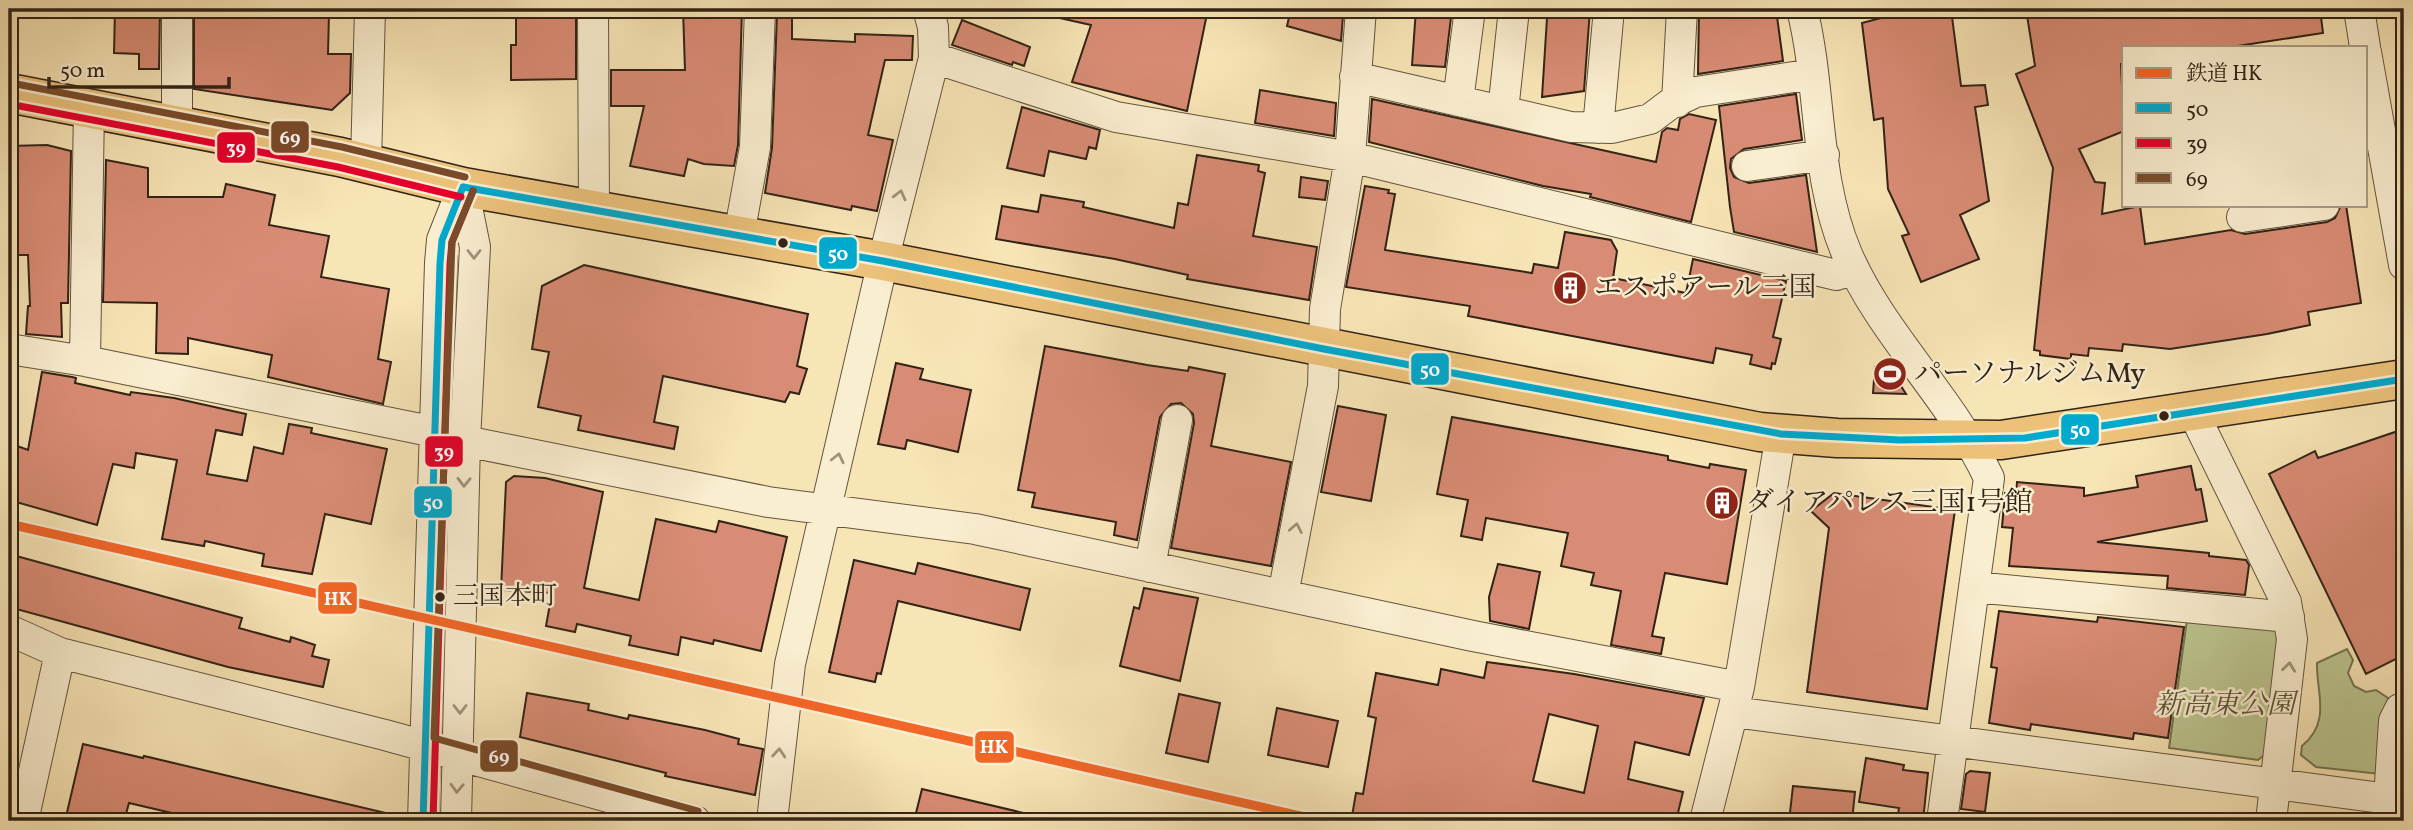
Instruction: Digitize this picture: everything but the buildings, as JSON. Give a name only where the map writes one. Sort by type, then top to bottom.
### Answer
[{"type":"highway","points":[[9,93],[177,123],[366,162],[463,187],[883,261],[1324,349],[1781,434],[1972,441],[2025,438],[2404,379]]},
{"type":"street","points":[[177,9],[177,123]]},
{"type":"street","points":[[366,162],[370,9]]},
{"type":"street","points":[[593,9],[594,209]]},
{"type":"street","points":[[739,235],[755,147],[760,9]]},
{"type":"street","points":[[772,821],[790,664],[883,261],[934,58],[928,9]]},
{"type":"street","points":[[1283,595],[1322,391],[1325,309],[1350,157],[1361,9]]},
{"type":"street","points":[[1458,101],[1469,9]]},
{"type":"street","points":[[1503,111],[1514,9]]},
{"type":"street","points":[[1598,128],[1609,9]]},
{"type":"street","points":[[1677,102],[1682,9]]},
{"type":"street","points":[[1802,9],[1833,212],[1854,269],[1972,441],[1989,478],[1942,821]]},
{"type":"street","points":[[2359,9],[2364,46]]},
{"type":"street","points":[[934,58],[1116,117],[1350,157],[1836,275],[1854,269]]},
{"type":"street","points":[[1355,77],[1572,127],[1612,128],[1650,119],[1696,92],[1813,74]]},
{"type":"street","points":[[2368,85],[2377,191],[2404,265]]},
{"type":"street","points":[[85,360],[89,107]]},
{"type":"street","points":[[1747,166],[1824,155]]},
{"type":"street","points":[[424,821],[426,800],[423,746],[442,240],[463,187]]},
{"type":"street","points":[[456,821],[465,441],[475,247],[463,187]]},
{"type":"street","points":[[2242,217],[2317,206]]},
{"type":"street","points":[[9,349],[85,360],[435,432]]},
{"type":"street","points":[[2193,412],[2286,602],[2289,617],[2292,639],[2272,821]]},
{"type":"street","points":[[1150,567],[1177,420]]},
{"type":"street","points":[[1706,821],[1736,700],[1781,434]]},
{"type":"street","points":[[465,441],[768,502],[975,529],[1473,636],[1736,700],[1953,740],[2397,800],[2394,721],[2400,709]]},
{"type":"street","points":[[1973,587],[2289,617]]},
{"type":"street","points":[[9,630],[60,653],[423,746],[695,821]]},
{"type":"street","points":[[9,655],[60,653]]},
{"type":"street","points":[[23,821],[60,653]]},
{"type":"green space","points":[[454,253],[457,256],[447,612],[445,648],[439,655]]},
{"type":"green space","name":"新高東公園","points":[[2187,620],[2273,629],[2282,638],[2268,752],[2258,760],[2169,748]]},
{"type":"green space","points":[[2347,649],[2353,660],[2348,673],[2354,686],[2366,692],[2376,690],[2388,698],[2380,774],[2316,767],[2301,755],[2302,746],[2317,727],[2320,716],[2317,663]]},
{"type":"rail line","name":"HK","points":[[9,524],[1323,821]]},
{"type":"transit line","name":"69","points":[[11,83],[342,147],[465,177]]},
{"type":"transit line","name":"39","points":[[9,104],[338,167],[461,197]]},
{"type":"transit line","name":"50","points":[[463,187],[883,261],[1324,349],[1781,434],[1900,440],[2025,438],[2404,379]]},
{"type":"transit line","name":"50","points":[[423,821],[440,263],[442,240],[463,187]]},
{"type":"transit line","name":"39","points":[[433,821],[450,264],[452,242],[473,191]]},
{"type":"transit line","name":"69","points":[[473,191],[452,242],[434,738],[698,811]]},
{"type":"place","name":"エスポアール三国","points":[[1570,288]]},
{"type":"place","name":"パーソナルジムMy","points":[[1890,374]]},
{"type":"place","name":"ダイアパレス三国1号館","points":[[1722,503]]},
{"type":"place","name":"三国本町","points":[[440,597]]}]
